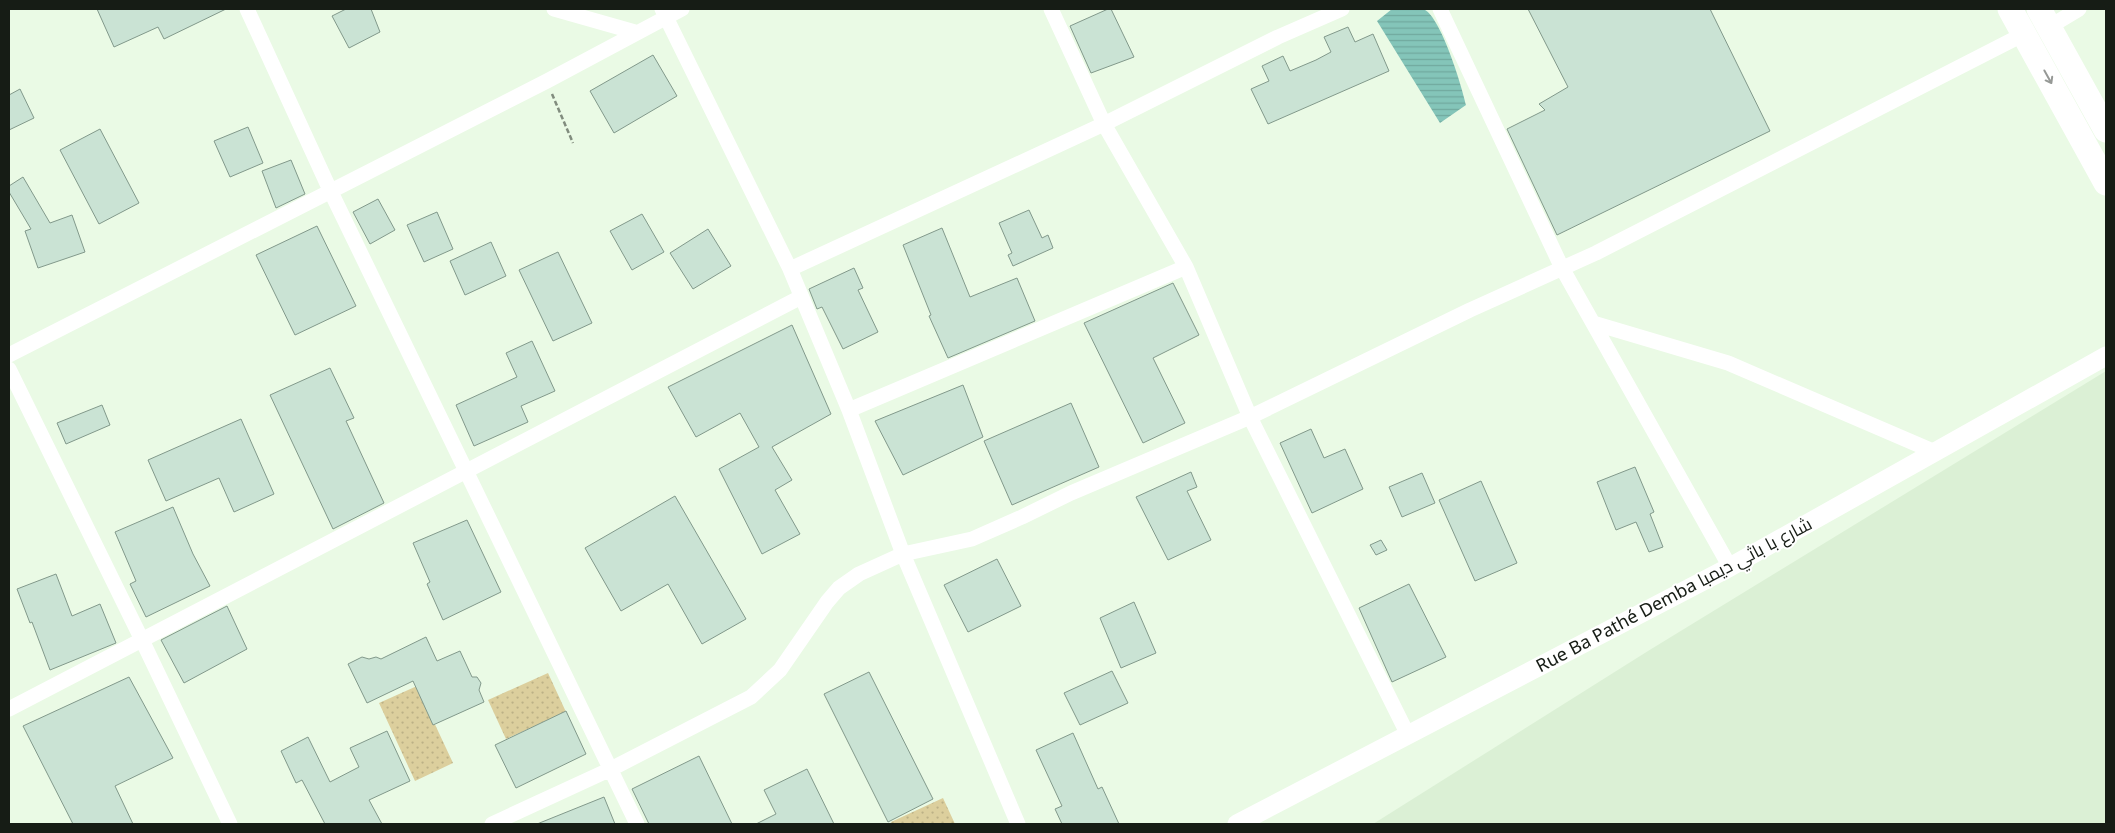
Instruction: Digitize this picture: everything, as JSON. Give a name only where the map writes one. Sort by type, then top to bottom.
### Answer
[{"type":"highway","points":[[2010,9],[2106,183]]},
{"type":"highway","points":[[2044,18],[2106,130]]},
{"type":"street","points":[[247,9],[330,190],[637,824]]},
{"type":"street","points":[[554,9],[635,32]]},
{"type":"street","points":[[9,355],[547,81],[635,32],[664,13],[682,9]]},
{"type":"street","points":[[1051,9],[1104,124],[1186,267],[1250,417],[1408,735]]},
{"type":"street","points":[[790,269],[1104,124],[1278,37],[1342,9]]},
{"type":"street","points":[[1440,9],[1562,268],[1730,567]]},
{"type":"street","points":[[2044,18],[2078,9]]},
{"type":"street","points":[[664,13],[790,269],[849,410],[903,554],[1018,824]]},
{"type":"street","points":[[492,824],[611,769],[751,697],[780,670],[827,602],[839,588],[859,574],[903,554],[972,539],[1071,493],[1250,417],[1470,310],[1596,253],[2024,34]]},
{"type":"street","points":[[849,410],[1186,267]]},
{"type":"street","points":[[9,709],[801,297]]},
{"type":"street","points":[[1593,323],[1728,363],[1935,452]]},
{"type":"street","name":"Rue Ba Pathé Demba شارع با باثي ديمبا","points":[[1236,824],[1730,567],[2106,356]]},
{"type":"street","points":[[9,369],[230,824]]},
{"type":"path","points":[[547,81],[573,143]]},
{"type":"shaded area","points":[[2106,371],[2106,824],[1373,824],[1648,651]]},
{"type":"shaded area","points":[[548,673],[566,712],[506,739],[488,700]]},
{"type":"shaded area","points":[[417,686],[453,763],[415,781],[379,703]]},
{"type":"shaded area","points":[[943,798],[955,824],[892,824],[891,822]]},
{"type":"water","points":[[1392,9],[1423,9],[1430,14],[1443,37],[1466,105],[1440,123],[1377,21]]},
{"type":"building","points":[[97,9],[226,9],[164,39],[158,27],[114,47]]},
{"type":"building","points":[[346,9],[371,9],[380,32],[349,48],[332,16]]},
{"type":"building","points":[[1111,9],[1134,57],[1091,73],[1070,26]]},
{"type":"building","points":[[1528,9],[1710,9],[1770,131],[1557,235],[1507,129],[1545,110],[1539,104],[1568,87]]},
{"type":"building","points":[[1348,27],[1355,42],[1373,34],[1389,71],[1268,124],[1251,89],[1269,81],[1262,66],[1283,56],[1290,71],[1316,60],[1331,52],[1324,37]]},
{"type":"building","points":[[653,55],[677,96],[614,133],[590,91]]},
{"type":"building","points":[[20,89],[34,118],[9,130],[9,95]]},
{"type":"building","points":[[248,127],[263,163],[230,177],[214,141]]},
{"type":"building","points":[[100,129],[139,203],[99,224],[60,150]]},
{"type":"building","points":[[291,160],[305,194],[276,208],[262,171]]},
{"type":"building","points":[[23,177],[50,223],[72,215],[85,252],[38,268],[25,231],[31,229],[9,192],[9,186]]},
{"type":"building","points":[[378,199],[395,230],[370,244],[353,212]]},
{"type":"building","points":[[1029,210],[1042,238],[1048,235],[1053,248],[1013,266],[1008,255],[1012,253],[999,223]]},
{"type":"building","points":[[437,212],[453,249],[424,262],[407,225]]},
{"type":"building","points":[[642,214],[664,252],[632,270],[610,231]]},
{"type":"building","points":[[317,226],[356,306],[295,335],[256,255]]},
{"type":"building","points":[[942,228],[970,297],[1017,278],[1035,321],[948,358],[929,316],[931,315],[903,245]]},
{"type":"building","points":[[708,229],[731,266],[693,289],[670,253]]},
{"type":"building","points":[[491,242],[506,276],[465,295],[450,261]]},
{"type":"building","points":[[558,252],[592,323],[553,341],[519,270]]},
{"type":"building","points":[[854,268],[863,288],[858,290],[878,332],[843,349],[822,307],[817,309],[809,289]]},
{"type":"building","points":[[1173,283],[1199,335],[1153,358],[1185,423],[1143,443],[1084,323]]},
{"type":"building","points":[[792,325],[831,414],[772,447],[792,480],[775,490],[800,534],[762,554],[719,469],[759,447],[740,413],[696,437],[668,387]]},
{"type":"building","points":[[532,341],[555,391],[521,406],[528,422],[474,446],[456,405],[517,377],[506,353]]},
{"type":"building","points":[[330,368],[354,418],[346,421],[384,503],[333,529],[270,395]]},
{"type":"building","points":[[963,385],[983,437],[903,475],[875,421]]},
{"type":"building","points":[[1071,403],[1099,467],[1012,505],[984,441]]},
{"type":"building","points":[[102,405],[110,425],[66,444],[57,423]]},
{"type":"building","points":[[241,419],[274,494],[234,512],[219,478],[166,501],[148,460]]},
{"type":"building","points":[[1311,429],[1324,458],[1345,449],[1363,489],[1312,513],[1280,443]]},
{"type":"building","points":[[1635,467],[1654,512],[1650,514],[1663,547],[1649,552],[1636,522],[1616,530],[1597,482]]},
{"type":"building","points":[[1191,472],[1197,487],[1187,491],[1211,540],[1168,560],[1136,497]]},
{"type":"building","points":[[1422,473],[1435,503],[1402,517],[1389,487]]},
{"type":"building","points":[[1481,481],[1517,563],[1475,581],[1439,500]]},
{"type":"building","points":[[675,496],[746,619],[702,644],[668,584],[621,611],[585,548]]},
{"type":"building","points":[[173,507],[193,554],[210,586],[146,617],[130,584],[136,581],[115,532]]},
{"type":"building","points":[[467,520],[501,592],[443,620],[427,584],[430,582],[413,543]]},
{"type":"building","points":[[1381,540],[1387,550],[1376,555],[1370,545]]},
{"type":"building","points":[[997,559],[1021,606],[968,632],[944,585]]},
{"type":"building","points":[[56,574],[72,616],[100,604],[116,643],[50,670],[17,589]]},
{"type":"building","points":[[1409,584],[1446,657],[1392,682],[1359,608]]},
{"type":"building","points":[[1134,602],[1156,653],[1121,668],[1100,618]]},
{"type":"building","points":[[227,606],[247,649],[184,683],[161,640]]},
{"type":"building","points":[[426,637],[437,661],[460,651],[472,677],[477,677],[481,683],[479,690],[484,702],[433,725],[413,681],[367,703],[348,664],[362,657],[381,659]]},
{"type":"building","points":[[1112,671],[1128,703],[1080,725],[1064,693]]},
{"type":"building","points":[[869,672],[933,799],[888,822],[824,694]]},
{"type":"building","points":[[129,677],[173,758],[115,786],[133,824],[73,824],[23,726]]},
{"type":"building","points":[[566,711],[586,754],[516,788],[495,745]]},
{"type":"building","points":[[387,731],[410,781],[369,800],[382,824],[325,824],[302,780],[296,783],[281,751],[308,737],[330,782],[359,767],[350,748]]},
{"type":"building","points":[[1073,733],[1098,789],[1102,787],[1119,824],[1062,824],[1055,809],[1062,806],[1036,750]]},
{"type":"building","points":[[699,756],[732,824],[649,824],[632,789]]},
{"type":"building","points":[[807,769],[834,824],[756,824],[776,814],[764,790]]},
{"type":"building","points":[[604,797],[615,824],[537,824]]}]
